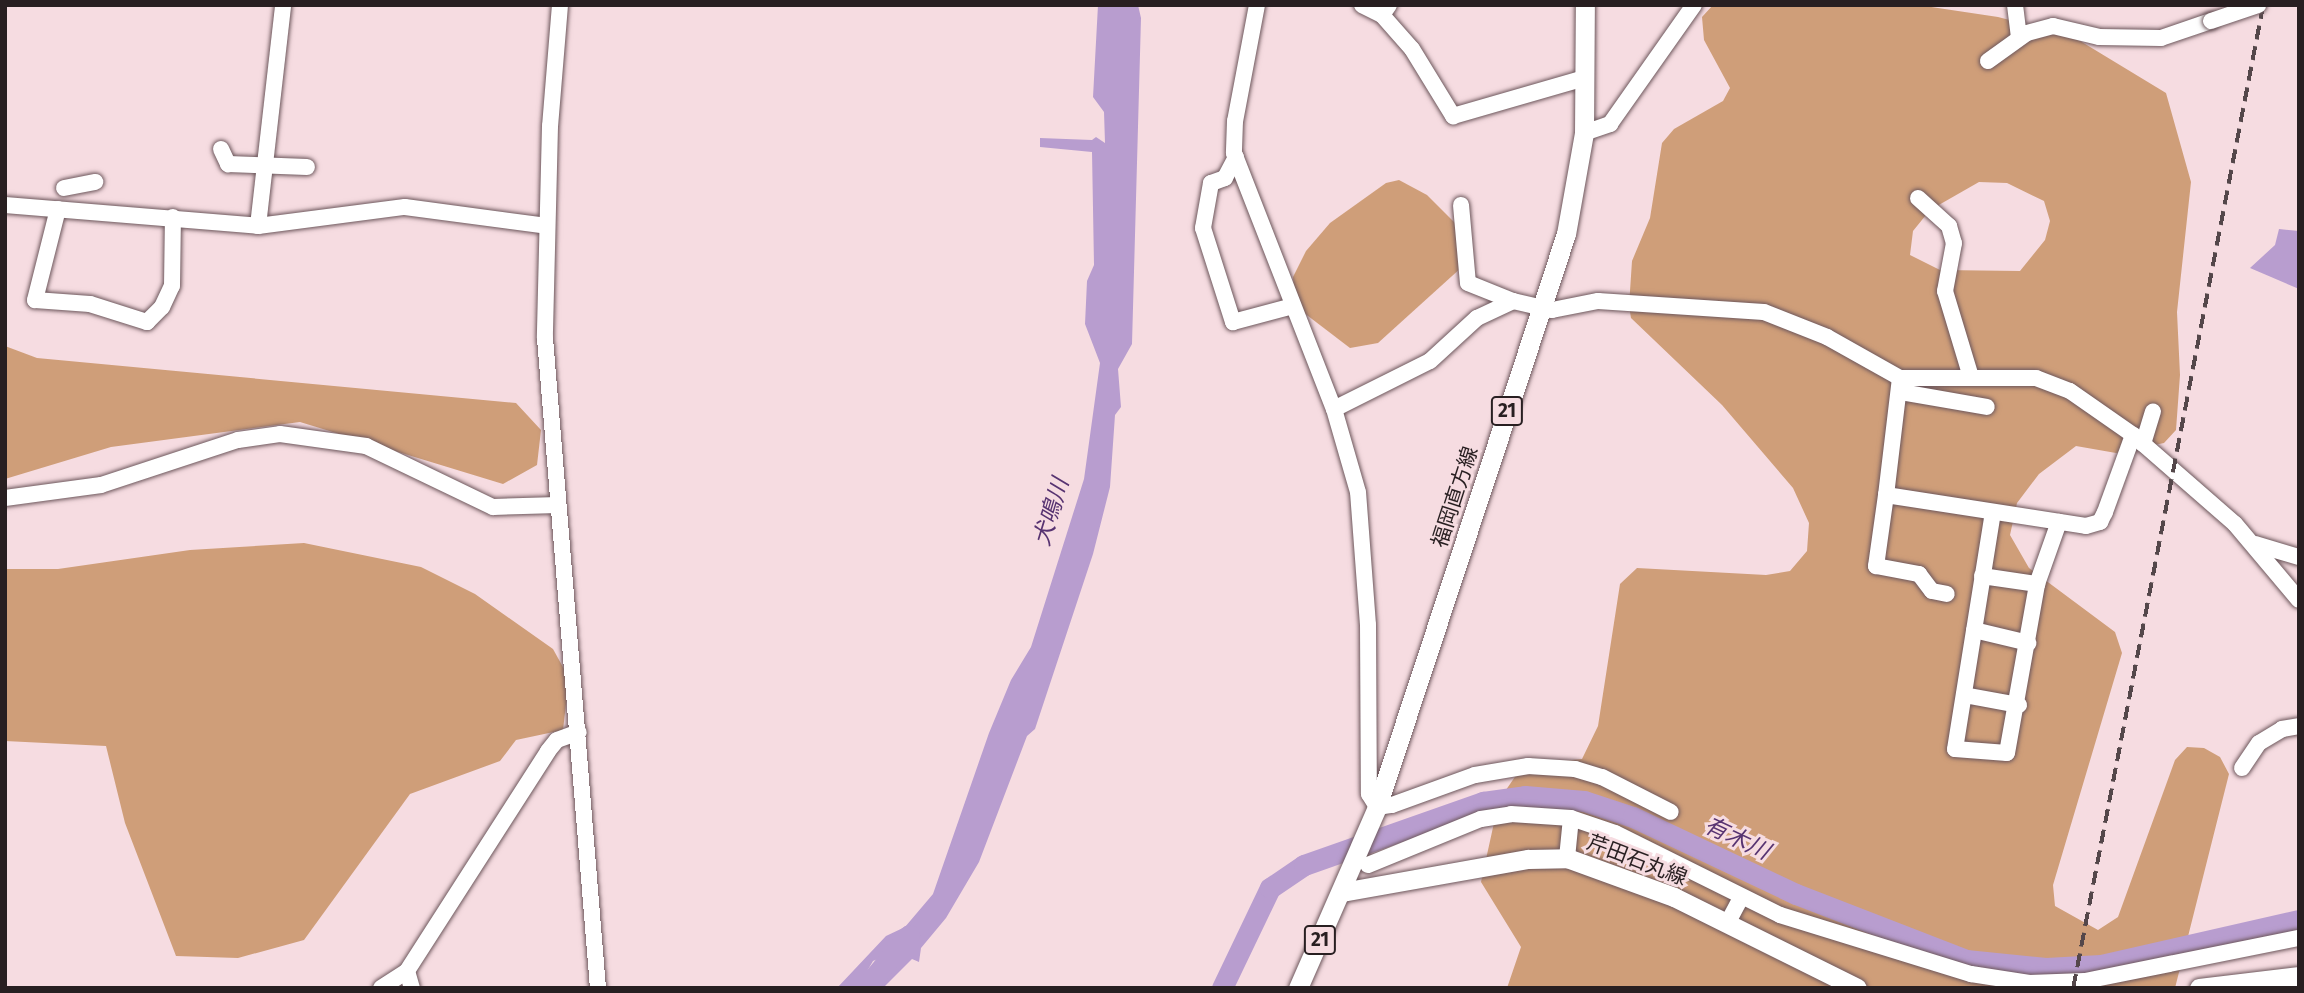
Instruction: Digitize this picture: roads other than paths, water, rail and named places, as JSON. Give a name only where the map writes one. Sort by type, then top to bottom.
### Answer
[{"type":"main road","name":"福岡直方線","points":[[1298,988],[1342,892],[1360,868],[1374,813],[1574,204],[1584,133],[1585,5]]},
{"type":"main road","name":"芹田石丸線","points":[[1342,892],[1528,859],[1567,858],[1635,881],[1857,988]]},
{"type":"main road","points":[[2199,988],[2299,976]]},
{"type":"street","points":[[258,226],[283,5]]},
{"type":"street","points":[[560,5],[547,226],[545,338],[598,988]]},
{"type":"street","points":[[1257,5],[1235,121],[1236,157],[1352,461],[1364,537],[1369,794],[1374,813],[1475,775],[1528,766],[1575,769],[1602,777],[1671,812]]},
{"type":"street","points":[[1362,5],[1386,10],[1453,116],[1585,78]]},
{"type":"street","points":[[1584,133],[1610,124],[1695,5]]},
{"type":"street","points":[[2015,5],[2019,38]]},
{"type":"street","points":[[1987,61],[2019,38],[2053,26],[2099,37],[2161,38],[2258,5]]},
{"type":"street","points":[[221,149],[223,161],[228,164],[307,167]]},
{"type":"street","points":[[1236,157],[1225,178],[1210,183],[1203,228],[1233,322],[1293,306]]},
{"type":"street","points":[[64,188],[95,182]]},
{"type":"street","points":[[1918,198],[1949,226],[1954,243],[1945,291],[1971,377]]},
{"type":"street","points":[[5,205],[258,226],[405,207],[547,226]]},
{"type":"street","points":[[1461,205],[1468,283],[1513,301],[1541,307],[1567,308],[1598,300],[1764,312],[1826,337],[1901,385],[1987,407]]},
{"type":"street","points":[[58,209],[35,300],[90,304],[147,322],[162,307],[172,286],[173,217]]},
{"type":"street","points":[[1334,409],[1430,361],[1477,318],[1513,301]]},
{"type":"street","points":[[1901,385],[1971,377],[2036,378],[2070,391],[2138,439],[2255,544],[2299,600]]},
{"type":"street","points":[[1901,385],[1876,566],[1919,574],[1932,591],[1947,594]]},
{"type":"street","points":[[1886,495],[2086,526],[2100,522],[2153,412]]},
{"type":"street","points":[[5,498],[101,485],[238,440],[280,434],[366,446],[493,507],[558,505]]},
{"type":"street","points":[[1993,512],[1955,749],[2007,753],[2019,705],[2037,584],[2059,522]]},
{"type":"street","points":[[2255,544],[2299,557]]},
{"type":"street","points":[[1982,576],[2037,584]]},
{"type":"street","points":[[1974,630],[2028,643]]},
{"type":"street","points":[[1964,695],[2019,705]]},
{"type":"street","points":[[2242,768],[2259,743],[2282,729],[2299,726]]},
{"type":"street","points":[[382,988],[407,971],[548,751],[557,740],[579,732]]},
{"type":"street","points":[[1360,868],[1481,819],[1511,814],[1571,818],[1615,833],[1741,898],[1780,915],[1924,961],[2029,983],[2085,981],[2299,938]]},
{"type":"street","points":[[1567,858],[1571,818]]},
{"type":"street","points":[[1727,924],[1741,898]]},
{"type":"street","points":[[407,971],[412,988]]},
{"type":"waterway","name":"有木川","points":[[1222,988],[1270,888],[1304,865],[1483,802],[1525,796],[1584,801],[1633,817],[1796,894],[1966,960],[2046,968],[2101,965],[2299,920]]},
{"type":"waterway","name":"犬鳴川","points":[[865,988],[909,935]]},
{"type":"railway","points":[[2073,988],[2263,5]]}]
